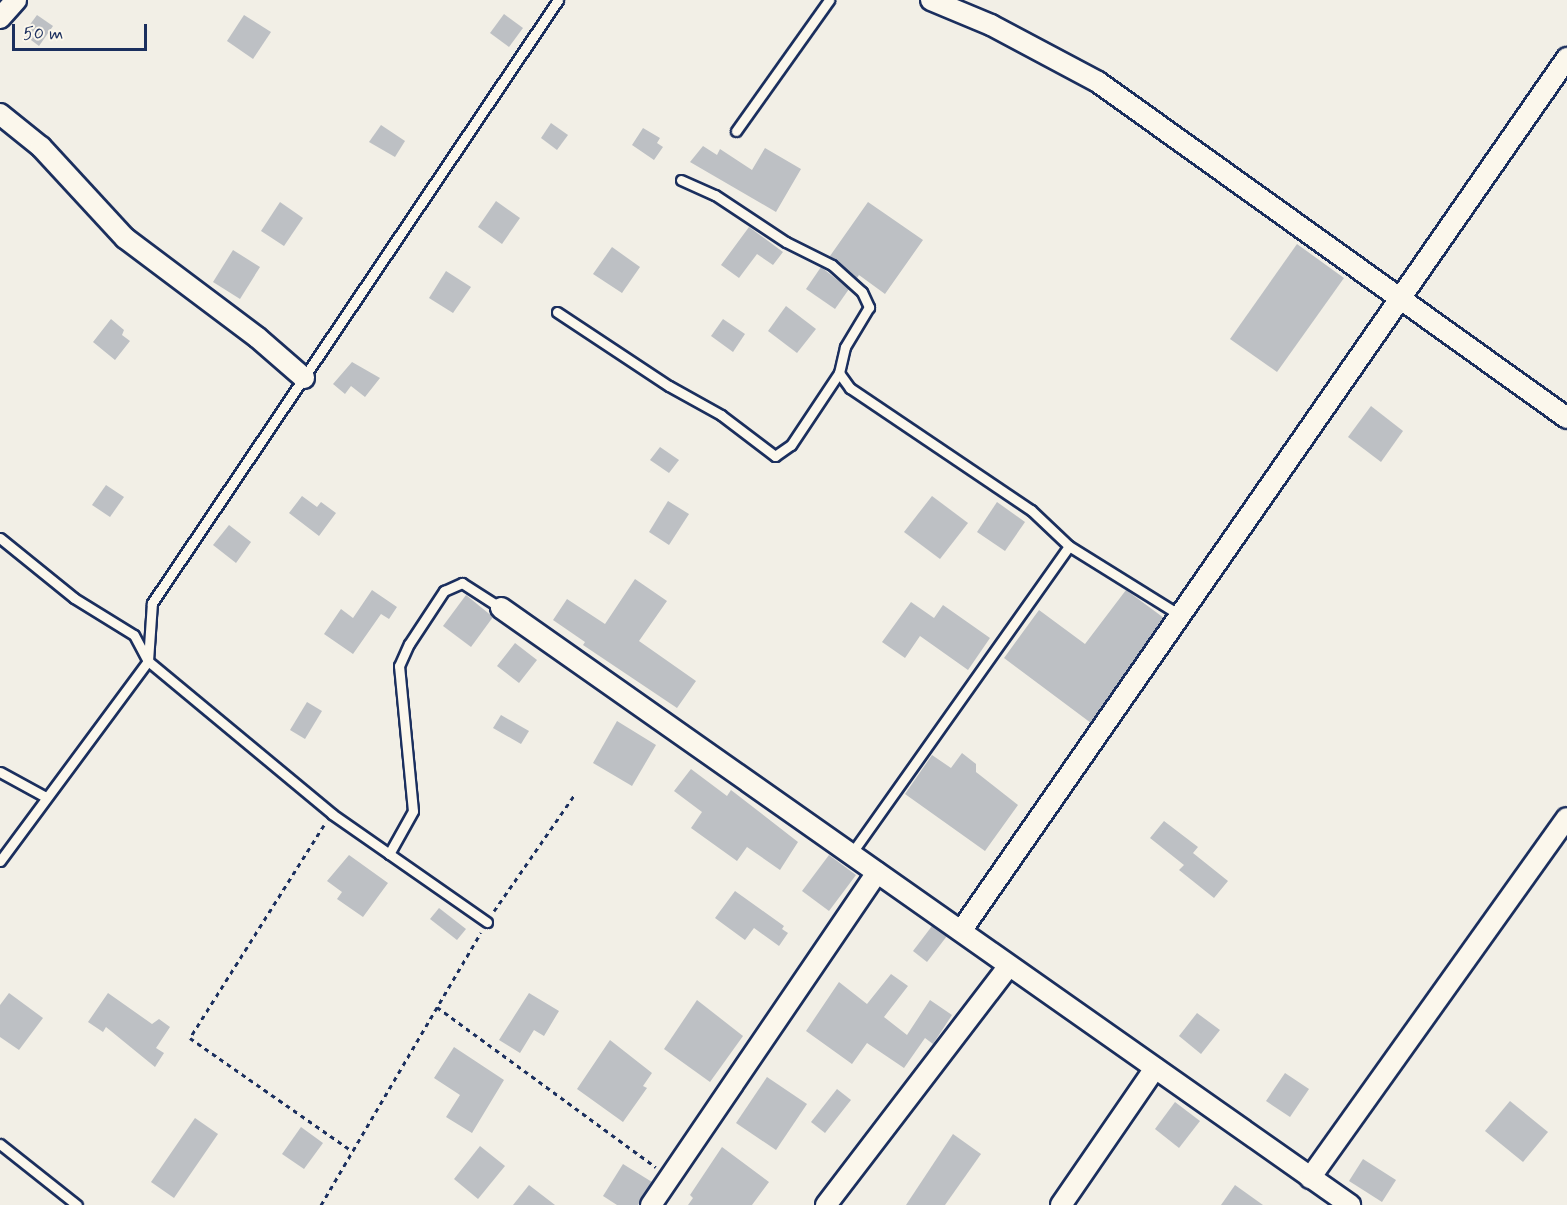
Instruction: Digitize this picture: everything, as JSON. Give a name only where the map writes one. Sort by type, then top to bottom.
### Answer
[{"type":"street","points":[[0,18],[16,0]]},
{"type":"street","points":[[931,0],[991,25],[1098,82],[1399,300],[1567,418]]},
{"type":"street","points":[[961,931],[1567,58]]},
{"type":"street","points":[[0,114],[41,147],[125,238],[258,338],[304,378]]},
{"type":"street","points":[[501,608],[1350,1205]]},
{"type":"street","points":[[1310,1178],[1567,818]]},
{"type":"street","points":[[651,1205],[877,873]]},
{"type":"street","points":[[826,1205],[1010,966]]},
{"type":"street","points":[[1061,1205],[1155,1068]]},
{"type":"lane","points":[[0,861],[45,796],[148,661],[152,603],[558,0]]},
{"type":"lane","points":[[736,131],[829,0]]},
{"type":"lane","points":[[557,312],[669,386],[721,415],[775,456],[791,445],[839,373],[845,347],[869,307],[862,292],[832,265],[786,242],[715,195],[681,180]]},
{"type":"lane","points":[[839,373],[850,388],[1031,510],[1069,546],[1180,615]]},
{"type":"lane","points":[[0,538],[74,598],[134,635],[148,661],[332,814],[487,922]]},
{"type":"lane","points":[[851,854],[1069,546]]},
{"type":"lane","points":[[389,854],[413,811],[399,666],[409,644],[444,591],[462,583],[501,608]]},
{"type":"lane","points":[[0,772],[45,796]]},
{"type":"lane","points":[[0,1144],[76,1205]]},
{"type":"path","points":[[321,1205],[487,922],[575,794]]},
{"type":"path","points":[[332,814],[190,1038],[352,1151]]},
{"type":"path","points":[[437,1007],[669,1177]]},
{"type":"building","points":[[504,14],[523,28],[509,47],[490,33]]},
{"type":"building","points":[[37,15],[53,26],[39,46],[23,34]]},
{"type":"building","points":[[244,15],[271,32],[253,59],[227,41]]},
{"type":"building","points":[[551,123],[568,135],[557,150],[541,138]]},
{"type":"building","points":[[381,125],[405,141],[395,157],[369,142]]},
{"type":"building","points":[[643,128],[660,138],[657,143],[663,147],[654,160],[632,145]]},
{"type":"building","points":[[703,146],[717,155],[720,149],[752,170],[765,148],[801,169],[776,212],[690,162]]},
{"type":"building","points":[[496,201],[520,218],[502,244],[478,227]]},
{"type":"building","points":[[280,202],[303,218],[284,246],[261,231]]},
{"type":"building","points":[[868,202],[923,240],[885,294],[859,275],[857,278],[830,256]]},
{"type":"building","points":[[749,227],[783,252],[773,265],[757,254],[739,278],[721,265]]},
{"type":"building","points":[[1297,244],[1344,278],[1277,372],[1230,339]]},
{"type":"building","points":[[612,247],[640,267],[622,293],[593,274]]},
{"type":"building","points":[[233,250],[260,267],[240,299],[213,282]]},
{"type":"building","points":[[821,267],[849,289],[835,309],[806,289]]},
{"type":"building","points":[[446,271],[471,287],[453,313],[429,298]]},
{"type":"building","points":[[786,306],[816,329],[797,353],[768,331]]},
{"type":"building","points":[[111,319],[124,330],[122,335],[130,341],[115,360],[93,342]]},
{"type":"building","points":[[723,319],[745,334],[733,352],[711,336]]},
{"type":"building","points":[[352,362],[380,378],[365,397],[351,386],[345,394],[333,384]]},
{"type":"building","points":[[1371,406],[1403,431],[1381,462],[1348,437]]},
{"type":"building","points":[[660,447],[679,460],[669,473],[650,460]]},
{"type":"building","points":[[106,485],[124,497],[110,517],[92,505]]},
{"type":"building","points":[[302,496],[317,507],[321,502],[336,513],[319,536],[289,513]]},
{"type":"building","points":[[932,496],[968,523],[940,559],[904,532]]},
{"type":"building","points":[[668,501],[689,514],[669,545],[649,532]]},
{"type":"building","points":[[997,502],[1025,522],[1005,551],[977,532]]},
{"type":"building","points":[[229,525],[251,542],[236,563],[213,545]]},
{"type":"building","points":[[635,579],[667,601],[639,641],[696,681],[677,708],[583,645],[585,642],[553,620],[567,599],[605,624]]},
{"type":"building","points":[[372,590],[397,607],[389,619],[381,614],[353,654],[324,634],[341,609],[353,618]]},
{"type":"building","points":[[1126,590],[1164,618],[1091,723],[1004,658],[1039,610],[1085,644]]},
{"type":"building","points":[[466,595],[493,617],[471,647],[443,626]]},
{"type":"building","points":[[911,602],[934,618],[943,605],[990,638],[968,670],[920,636],[905,658],[882,642]]},
{"type":"building","points":[[515,643],[537,660],[519,683],[497,666]]},
{"type":"building","points":[[307,702],[322,711],[305,739],[290,730]]},
{"type":"building","points":[[501,715],[529,731],[521,744],[493,728]]},
{"type":"building","points":[[617,721],[656,745],[632,786],[593,763]]},
{"type":"building","points":[[962,753],[976,764],[976,772],[1018,805],[985,851],[905,794],[932,755],[951,768]]},
{"type":"building","points":[[691,769],[727,796],[731,790],[798,842],[780,870],[747,847],[737,861],[691,828],[702,812],[674,791]]},
{"type":"building","points":[[1164,821],[1198,847],[1193,853],[1228,881],[1214,898],[1179,870],[1184,865],[1150,838]]},
{"type":"building","points":[[349,855],[388,883],[363,917],[337,899],[342,892],[327,881]]},
{"type":"building","points":[[829,855],[856,875],[829,911],[802,891]]},
{"type":"building","points":[[735,891],[784,926],[782,929],[788,933],[779,946],[754,928],[745,940],[715,918]]},
{"type":"building","points":[[439,908],[466,929],[457,940],[430,919]]},
{"type":"building","points":[[932,926],[947,936],[927,962],[913,951]]},
{"type":"building","points":[[891,974],[908,986],[884,1017],[907,1035],[930,1000],[952,1015],[933,1044],[925,1038],[904,1068],[867,1043],[852,1064],[806,1031],[839,982],[867,1004]]},
{"type":"building","points":[[9,993],[43,1018],[19,1050],[0,1037],[0,1005]]},
{"type":"building","points":[[108,993],[152,1024],[159,1019],[170,1027],[156,1048],[164,1053],[155,1067],[106,1027],[103,1032],[88,1022]]},
{"type":"building","points":[[529,993],[559,1011],[544,1036],[534,1030],[520,1053],[499,1040]]},
{"type":"building","points":[[697,1000],[743,1036],[710,1082],[664,1049]]},
{"type":"building","points":[[1197,1013],[1220,1030],[1201,1054],[1179,1036]]},
{"type":"building","points":[[610,1040],[652,1073],[643,1086],[647,1088],[623,1122],[577,1089]]},
{"type":"building","points":[[454,1047],[504,1080],[472,1133],[446,1117],[460,1095],[434,1078]]},
{"type":"building","points":[[1285,1073],[1309,1089],[1290,1117],[1266,1101]]},
{"type":"building","points":[[767,1077],[807,1104],[776,1150],[736,1123]]},
{"type":"building","points":[[837,1089],[851,1100],[825,1133],[811,1122]]},
{"type":"building","points":[[1510,1101],[1548,1132],[1523,1162],[1485,1131]]},
{"type":"building","points":[[1175,1102],[1200,1121],[1179,1148],[1155,1129]]},
{"type":"building","points":[[195,1118],[218,1134],[174,1198],[151,1182]]},
{"type":"building","points":[[301,1127],[323,1143],[304,1169],[282,1154]]},
{"type":"building","points":[[953,1134],[981,1154],[945,1205],[906,1205]]},
{"type":"building","points":[[480,1146],[505,1166],[478,1199],[454,1179]]},
{"type":"building","points":[[722,1147],[769,1182],[752,1205],[688,1205],[693,1198],[690,1195]]},
{"type":"building","points":[[1363,1159],[1396,1180],[1382,1202],[1349,1181]]},
{"type":"building","points":[[623,1164],[652,1182],[638,1205],[617,1205],[603,1196]]},
{"type":"building","points":[[529,1185],[555,1205],[513,1205]]},
{"type":"building","points":[[1235,1185],[1263,1205],[1221,1205]]}]
